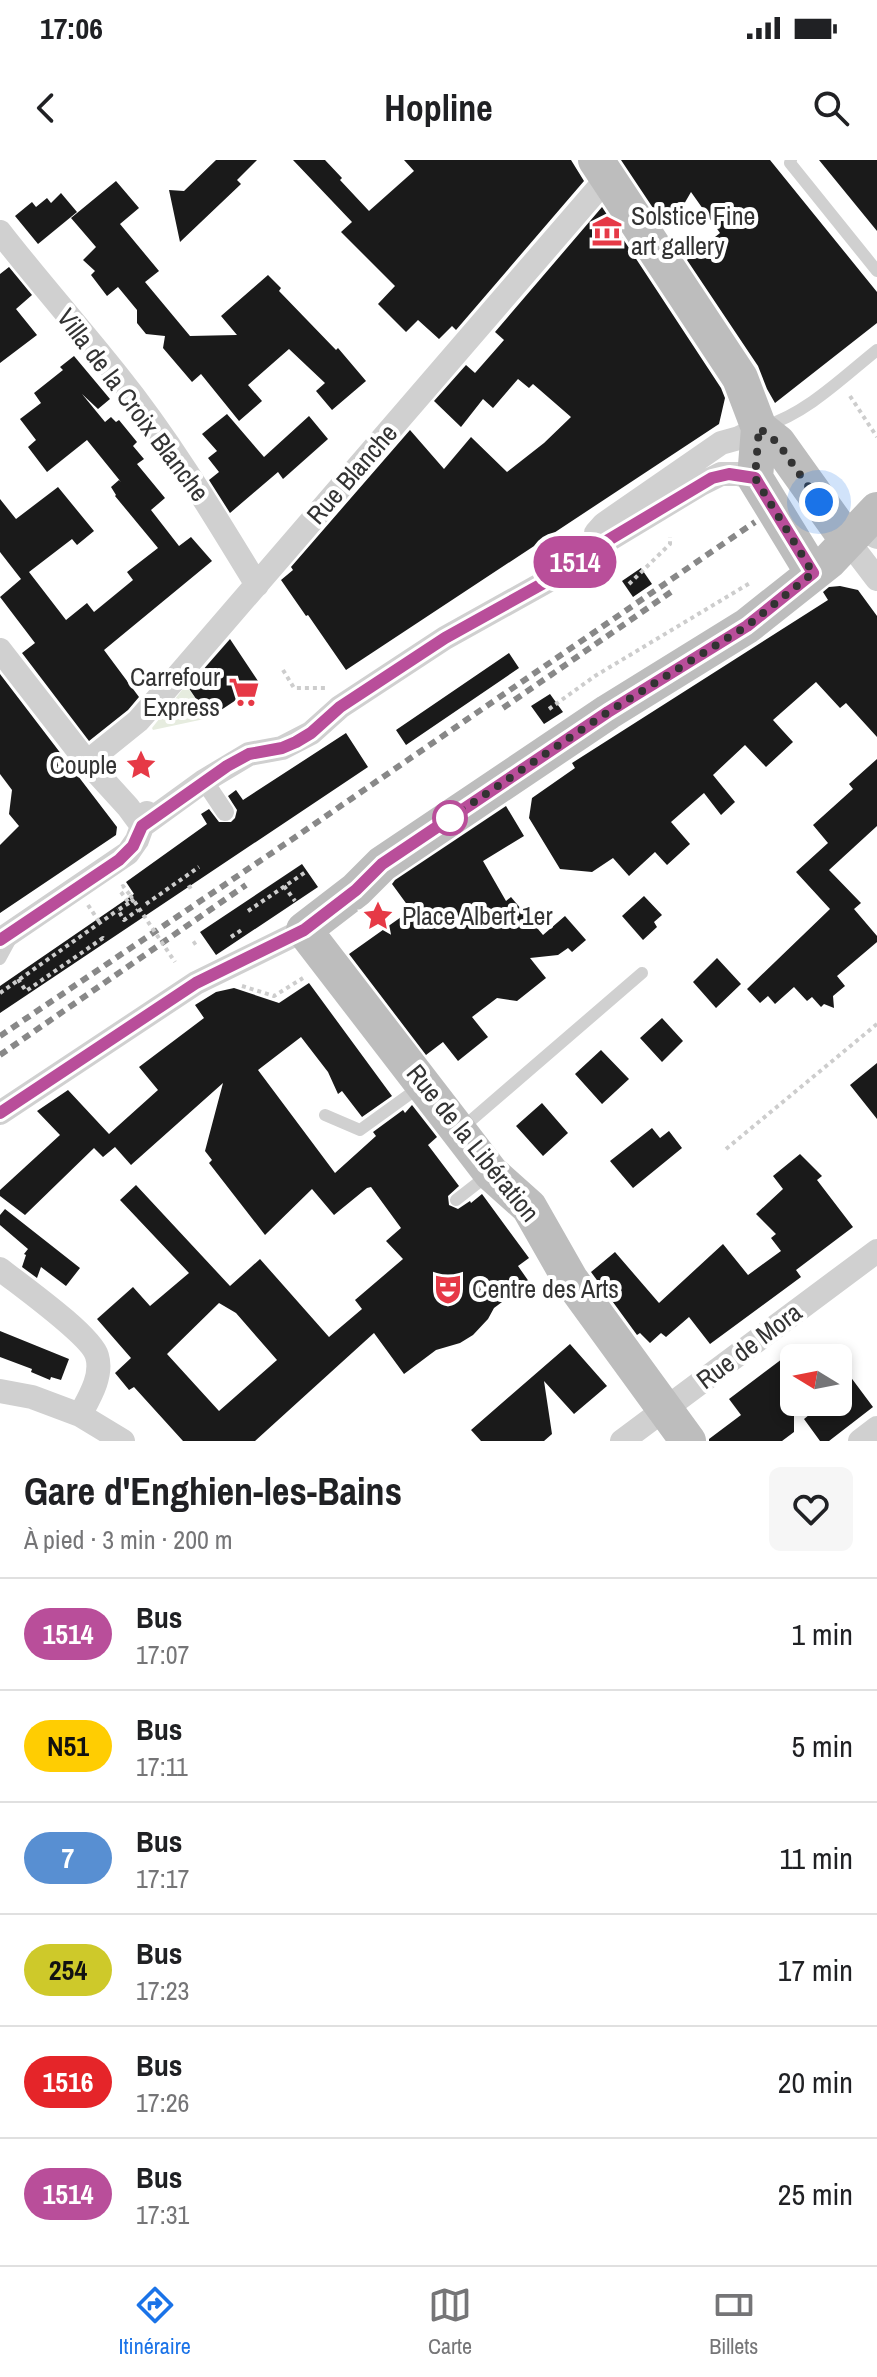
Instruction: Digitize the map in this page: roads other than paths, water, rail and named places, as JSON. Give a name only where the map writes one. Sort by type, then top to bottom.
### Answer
[{"type":"main road","points":[[602,168],[740,378],[755,478],[813,573]]},
{"type":"main road","points":[[304,930],[356,890],[382,864],[608,712],[747,626],[869,533],[819,502],[778,443],[749,433]]},
{"type":"main road","points":[[819,502],[877,493]]},
{"type":"main road","name":"Rue de la Libération","points":[[304,930],[491,1173],[529,1207],[570,1279],[688,1441]]},
{"type":"street","name":"Rue Blanche","points":[[87,762],[138,721],[257,585],[602,168]]},
{"type":"street","name":"Villa de la Croix Blanche","points":[[0,232],[118,376],[179,459],[257,585]]},
{"type":"street","points":[[605,542],[749,433]]},
{"type":"street","points":[[499,608],[583,547],[604,524],[721,443],[749,433]]},
{"type":"street","points":[[8,935],[128,853],[137,840],[147,813],[158,799],[218,754],[231,747],[293,732],[334,712],[445,638],[551,579],[605,542],[712,478],[729,474],[755,478]]},
{"type":"street","points":[[869,533],[877,579]]},
{"type":"street","points":[[0,650],[87,762],[142,826]]},
{"type":"street","points":[[207,785],[225,812]]},
{"type":"street","points":[[0,1113],[196,983],[304,930]]},
{"type":"street","name":"Rue de Mora","points":[[622,1441],[877,1251]]},
{"type":"street","points":[[0,1269],[86,1340],[98,1358],[95,1386],[80,1415]]},
{"type":"street","points":[[0,1391],[32,1397],[80,1415],[123,1441]]},
{"type":"street","points":[[860,1441],[877,1428]]},
{"type":"lane","points":[[791,160],[790,163],[877,271]]},
{"type":"lane","points":[[749,433],[786,419],[877,350]]},
{"type":"lane","points":[[0,959],[8,935]]},
{"type":"lane","points":[[459,1131],[642,973]]},
{"type":"lane","points":[[325,1115],[360,1130],[424,1084]]},
{"type":"lane","points":[[456,1200],[491,1173]]},
{"type":"railway","points":[[0,1036],[755,522]]},
{"type":"railway","points":[[503,708],[671,592]]},
{"type":"railway","points":[[0,1055],[246,885]]},
{"type":"place","name":"Solstice Fine art gallery","points":[[607,231]]},
{"type":"place","name":"Carrefour Express","points":[[244,692]]},
{"type":"place","name":"Couple","points":[[141,765]]},
{"type":"place","name":"Place Albert 1er","points":[[378,916]]},
{"type":"place","name":"Centre des Arts","points":[[448,1289]]}]
